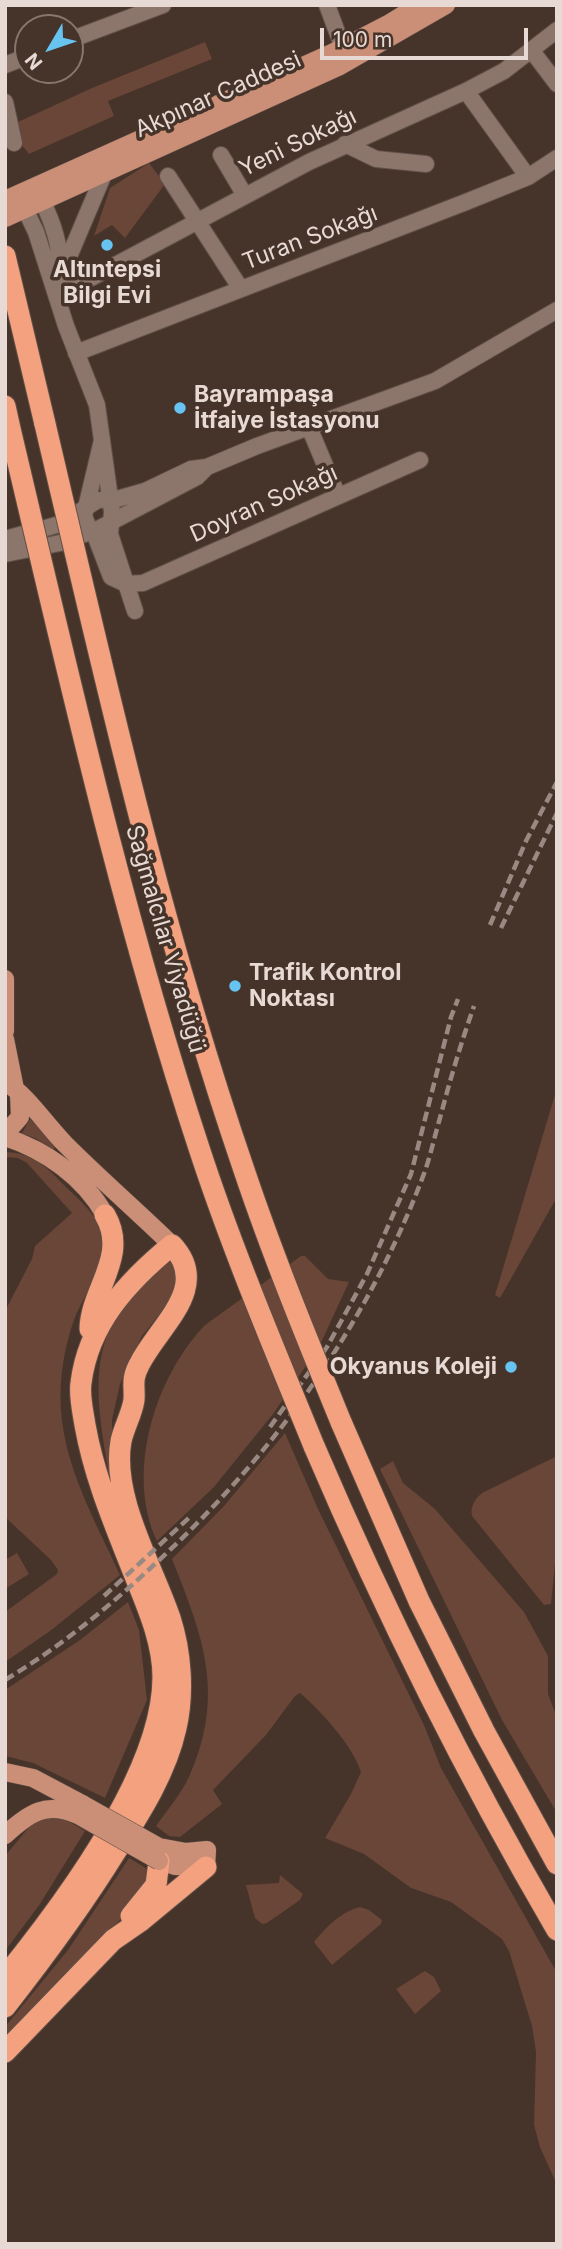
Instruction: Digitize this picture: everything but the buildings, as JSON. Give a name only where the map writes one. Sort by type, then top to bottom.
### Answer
[{"type":"highway","name":"Sağmalcılar Viyadüğü","points":[[5,256],[135,802],[186,988],[248,1183],[341,1422],[418,1601],[484,1731],[557,1864]]},
{"type":"highway","name":"Sağmalcılar Viyadüğü","points":[[5,406],[80,726],[158,1015],[204,1163],[256,1305],[369,1573],[492,1815],[557,1930]]},
{"type":"highway","points":[[92,1342],[92,1310],[107,1275],[113,1251],[111,1231],[105,1215]]},
{"type":"highway","points":[[5,1977],[64,1898],[113,1819],[141,1770],[158,1721],[163,1675],[160,1651],[150,1614],[99,1482],[86,1432],[81,1384],[92,1342],[116,1299],[137,1275],[172,1245],[187,1268],[188,1282],[175,1311],[138,1365],[132,1383],[134,1401],[121,1443],[120,1470],[131,1517],[173,1630],[180,1688],[177,1726],[161,1770],[136,1821],[74,1916],[5,2007]]},
{"type":"highway","points":[[113,1940],[156,1885],[159,1854]]},
{"type":"highway","points":[[5,2052],[113,1940],[142,1920],[206,1867]]},
{"type":"main road","name":"Akpınar Caddesi","points":[[5,200],[343,48],[419,5]]},
{"type":"main road","name":"Akpınar Caddesi","points":[[5,218],[340,66],[446,5]]},
{"type":"main road","points":[[25,209],[25,195],[28,190],[42,201]]},
{"type":"main road","points":[[5,979],[5,1031]]},
{"type":"main road","points":[[5,1039],[20,1117],[5,1135],[30,1145],[53,1160],[77,1181],[105,1215]]},
{"type":"main road","points":[[13,1088],[65,1144],[172,1245]]},
{"type":"main road","points":[[5,1772],[33,1778],[81,1810],[159,1854],[207,1850],[206,1867]]},
{"type":"main road","points":[[5,1835],[37,1811],[49,1808],[81,1810]]},
{"type":"street","points":[[84,35],[163,5]]},
{"type":"street","points":[[327,5],[343,48]]},
{"type":"street","name":"Yeni Sokağı","points":[[58,285],[91,278],[244,194],[345,144],[466,91],[504,71],[557,30]]},
{"type":"street","points":[[532,51],[557,84]]},
{"type":"street","points":[[466,91],[528,177]]},
{"type":"street","points":[[5,102],[15,143]]},
{"type":"street","points":[[345,144],[376,159],[426,164]]},
{"type":"street","points":[[221,155],[244,194]]},
{"type":"street","name":"Turan Sokağı","points":[[76,353],[528,177],[557,158]]},
{"type":"street","points":[[58,285],[104,174]]},
{"type":"street","points":[[167,176],[241,289]]},
{"type":"street","points":[[42,201],[54,227],[59,248],[58,285]]},
{"type":"street","points":[[25,209],[58,285],[76,353],[97,405],[112,512],[110,522],[113,547],[135,611]]},
{"type":"street","points":[[5,539],[60,524],[98,500],[109,501],[145,491],[191,469],[207,467],[435,381],[557,310]]},
{"type":"street","points":[[309,428],[338,496]]},
{"type":"street","points":[[102,440],[86,506],[85,521],[93,530],[111,577],[126,584]]},
{"type":"street","name":"Doyran Sokağı","points":[[126,584],[143,583],[419,460]]},
{"type":"street","points":[[5,554],[60,543],[93,530],[197,477],[207,467]]},
{"type":"shaded area","points":[[205,42],[212,59],[108,101],[114,116],[29,154],[16,138],[18,122],[92,88]]},
{"type":"shaded area","points":[[149,163],[165,184],[125,238],[112,225],[94,236],[110,188]]},
{"type":"shaded area","points":[[557,1088],[557,1197],[500,1298],[495,1295]]},
{"type":"shaded area","points":[[30,1119],[57,1145],[53,1150],[22,1133]]},
{"type":"shaded area","points":[[5,1152],[31,1158],[45,1167],[85,1206],[100,1230],[102,1255],[99,1266],[67,1342],[61,1410],[75,1474],[120,1575],[50,1631],[5,1662],[5,1612],[57,1574],[58,1570],[51,1560],[5,1517],[5,1311],[32,1259],[35,1246],[72,1213],[27,1163],[18,1158],[5,1157]]},
{"type":"shaded area","points":[[301,1256],[305,1256],[328,1279],[349,1282],[319,1347],[273,1414],[214,1487],[157,1541],[148,1514],[144,1486],[145,1456],[159,1398],[172,1371],[187,1346],[205,1325]]},
{"type":"shaded area","points":[[168,1262],[173,1262],[180,1276],[172,1299],[142,1336],[120,1384],[112,1420],[113,1479],[110,1479],[99,1403],[102,1354],[109,1331],[121,1308],[138,1287]]},
{"type":"shaded area","points":[[285,1433],[318,1509],[424,1725],[441,1768],[557,1973],[557,2185],[540,2147],[534,2125],[536,2052],[532,2026],[509,1951],[502,1939],[451,1902],[411,1888],[364,1854],[325,1838],[361,1772],[351,1751],[335,1730],[300,1693],[266,1735],[213,1790],[222,1804],[180,1837],[169,1836],[156,1826],[189,1777],[200,1747],[208,1692],[201,1640],[172,1559],[224,1506]]},
{"type":"shaded area","points":[[557,1456],[557,1544],[551,1604],[544,1605],[472,1516],[472,1509],[475,1500],[482,1493]]},
{"type":"shaded area","points":[[393,1461],[403,1483],[435,1509],[524,1612],[548,1656],[548,1694],[557,1718],[557,1813],[502,1720],[380,1469]]},
{"type":"shaded area","points":[[17,1553],[29,1574],[5,1589],[5,1560]]},
{"type":"shaded area","points":[[128,1602],[139,1630],[147,1700],[105,1798],[33,1763],[5,1756],[5,1690],[80,1640]]},
{"type":"shaded area","points":[[65,1819],[85,1831],[40,1904],[5,1951],[5,1856],[35,1820]]},
{"type":"shaded area","points":[[129,1858],[148,1871],[149,1878],[141,1899],[5,2040],[5,2027],[68,1950]]},
{"type":"shaded area","points":[[280,1875],[303,1894],[300,1900],[262,1924],[255,1918],[246,1885],[279,1883]]},
{"type":"shaded area","points":[[360,1907],[382,1920],[381,1924],[332,1965],[314,1942],[334,1921]]},
{"type":"shaded area","points":[[425,1971],[434,1977],[441,1991],[415,2014],[396,1989]]},
{"type":"railway","points":[[490,925],[526,841],[557,782]]},
{"type":"railway","points":[[501,928],[557,813]]},
{"type":"railway","points":[[270,1427],[327,1347],[367,1274],[411,1174],[458,999]]},
{"type":"railway","points":[[5,1680],[83,1626],[199,1522],[277,1433],[312,1386],[344,1338],[399,1234],[427,1164],[474,1006]]},
{"type":"railway","points":[[104,1596],[191,1516]]},
{"type":"place","name":"Altıntepsi Bilgi Evi","points":[[107,245]]},
{"type":"place","name":"Bayrampaşa İtfaiye İstasyonu","points":[[180,408]]},
{"type":"place","name":"Trafik Kontrol Noktası","points":[[235,986]]},
{"type":"place","name":"Okyanus Koleji","points":[[511,1367]]}]
